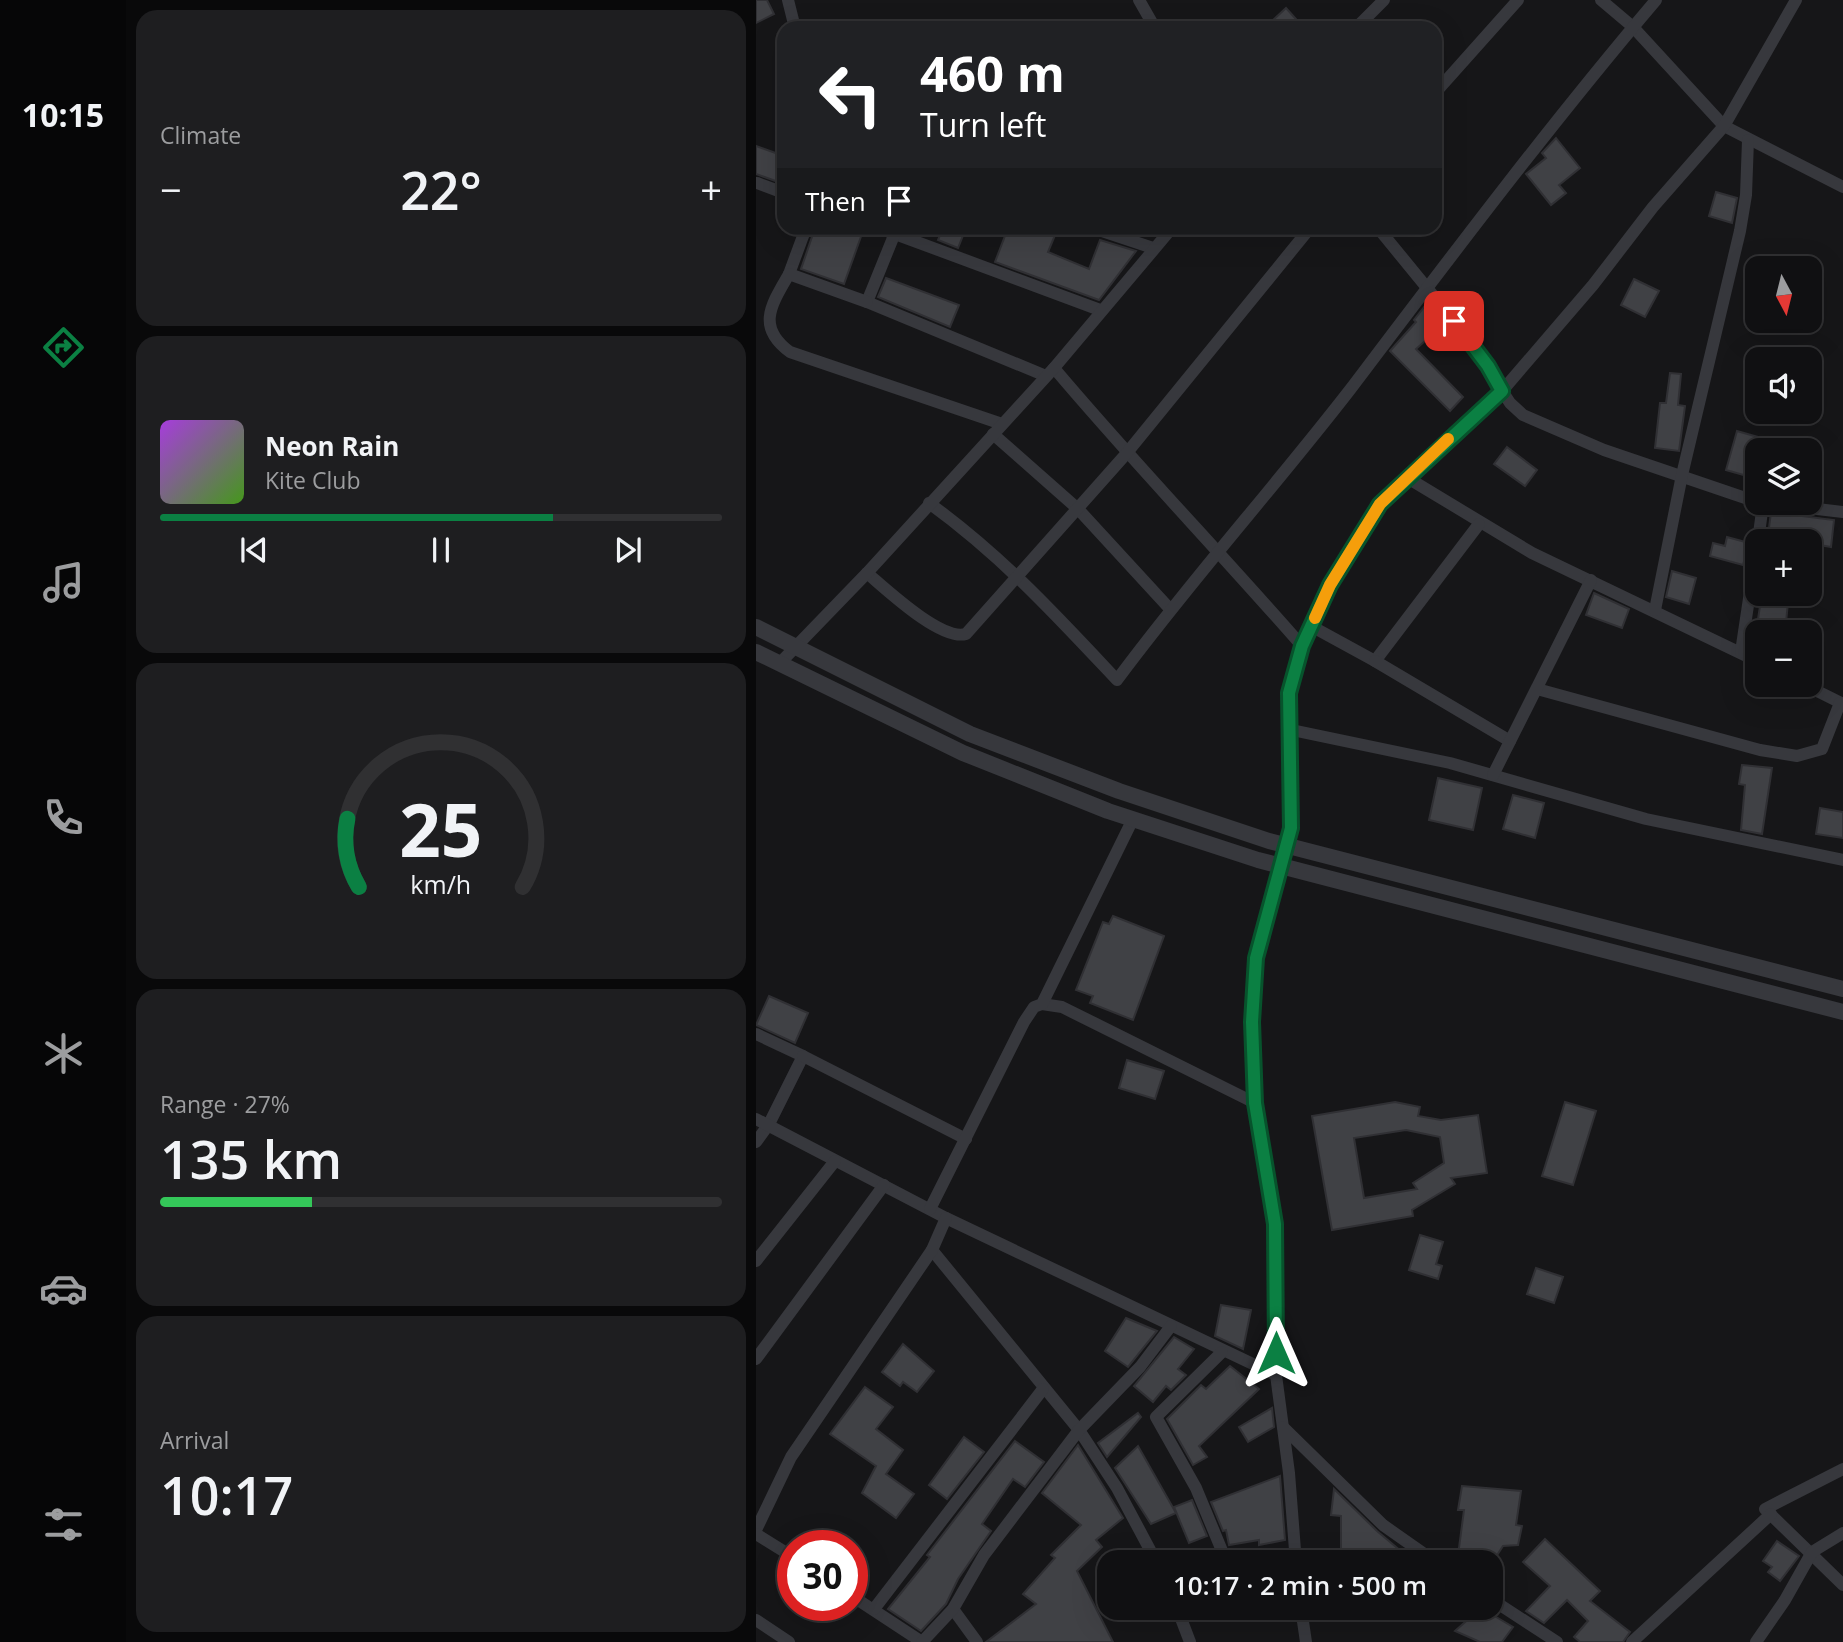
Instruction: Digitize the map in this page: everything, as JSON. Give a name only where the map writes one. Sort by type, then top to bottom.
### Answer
[{"type":"street","points":[[788,0],[793,21]]},
{"type":"street","points":[[1139,0],[1151,21]]},
{"type":"street","points":[[1363,21],[1384,0]]},
{"type":"street","points":[[1442,85],[1518,0]]},
{"type":"street","points":[[1601,0],[1633,27],[1724,125],[1748,140],[1843,187]]},
{"type":"street","points":[[929,503],[982,542],[1019,575],[1117,680],[1170,608],[1220,552],[1572,99],[1656,0]]},
{"type":"street","points":[[1295,1550],[1276,1375],[1275,1224],[1255,1103],[1252,1022],[1256,958],[1287,845],[1293,799],[1287,729],[1289,693],[1302,646],[1356,540],[1380,504],[1406,477],[1502,391],[1593,285],[1653,207],[1724,125],[1747,81],[1797,0]]},
{"type":"street","points":[[1655,610],[1682,475],[1740,231],[1746,195],[1748,140]]},
{"type":"street","points":[[757,183],[777,190]]},
{"type":"street","points":[[803,235],[789,274],[770,306],[769,322],[777,342],[790,352],[997,429],[1078,509],[1170,608]]},
{"type":"street","points":[[867,302],[894,235]]},
{"type":"street","points":[[909,235],[1100,310]]},
{"type":"street","points":[[1114,235],[1153,248]]},
{"type":"street","points":[[780,663],[867,573],[1050,372],[1165,235]]},
{"type":"street","points":[[867,573],[916,612],[959,636],[971,630],[1126,454],[1304,235]]},
{"type":"street","points":[[1384,235],[1468,338],[1502,391],[1523,415],[1538,424],[1745,498]]},
{"type":"street","points":[[789,274],[1050,372],[1220,552],[1302,646]]},
{"type":"street","points":[[1406,477],[1479,524],[1745,654]]},
{"type":"street","points":[[1822,510],[1843,512]]},
{"type":"street","points":[[1375,661],[1479,524]]},
{"type":"street","points":[[1493,775],[1591,580]]},
{"type":"street","points":[[1741,652],[1748,606]]},
{"type":"street","points":[[1311,626],[1510,741]]},
{"type":"street","points":[[756,627],[970,734],[1119,791],[1287,845],[1843,989]]},
{"type":"street","points":[[756,652],[963,753],[1133,819],[1281,866],[1843,1012]]},
{"type":"street","points":[[1536,689],[1760,750],[1797,755],[1814,754],[1822,749],[1842,704],[1822,694]]},
{"type":"street","points":[[1287,729],[1450,763],[1646,819],[1843,860]]},
{"type":"street","points":[[1042,1004],[1133,819]]},
{"type":"street","points":[[930,1209],[1024,1021],[1034,1007],[1042,1004],[1062,1007],[1255,1103]]},
{"type":"street","points":[[756,1034],[965,1139]]},
{"type":"street","points":[[756,1142],[769,1124],[803,1056]]},
{"type":"street","points":[[756,1119],[946,1218],[1276,1375]]},
{"type":"street","points":[[756,1261],[835,1161]]},
{"type":"street","points":[[756,1359],[884,1185]]},
{"type":"street","points":[[777,1546],[756,1532],[791,1457],[932,1250],[946,1218]]},
{"type":"street","points":[[932,1250],[1079,1430],[1117,1488],[1150,1550]]},
{"type":"street","points":[[868,1605],[922,1642],[953,1609],[984,1555],[1079,1430],[1140,1367],[1171,1326]]},
{"type":"street","points":[[1222,1550],[1205,1507],[1156,1417],[1223,1352]]},
{"type":"street","points":[[874,1609],[1043,1389]]},
{"type":"street","points":[[1283,1427],[1364,1509],[1419,1550]]},
{"type":"street","points":[[1843,1469],[1765,1509],[1843,1585]]},
{"type":"street","points":[[1632,1642],[1771,1514]]},
{"type":"street","points":[[1756,1642],[1785,1600],[1812,1552],[1843,1533]]},
{"type":"street","points":[[1503,1607],[1557,1642]]},
{"type":"street","points":[[953,1609],[977,1642]]},
{"type":"street","points":[[756,1620],[789,1642]]},
{"type":"street","points":[[1182,1620],[1190,1642]]},
{"type":"street","points":[[1303,1620],[1306,1642]]},
{"type":"building","points":[[756,0],[767,0],[774,14],[756,23]]},
{"type":"building","points":[[1286,8],[1298,21],[1272,21]]},
{"type":"building","points":[[1556,138],[1580,168],[1559,185],[1566,193],[1551,205],[1526,174],[1546,158],[1542,153]]},
{"type":"building","points":[[756,146],[777,154],[777,182],[756,174]]},
{"type":"building","points":[[1716,192],[1737,198],[1732,223],[1709,216]]},
{"type":"building","points":[[813,235],[862,235],[844,284],[801,269]]},
{"type":"building","points":[[940,235],[963,235],[958,248],[938,240]]},
{"type":"building","points":[[1005,235],[1055,235],[1048,252],[1089,269],[1100,240],[1136,251],[1099,300],[995,262]]},
{"type":"building","points":[[886,278],[959,305],[950,327],[878,297]]},
{"type":"building","points":[[1634,279],[1659,291],[1645,317],[1621,305]]},
{"type":"building","points":[[1428,302],[1445,323],[1416,349],[1463,397],[1450,411],[1390,351],[1416,322],[1414,320]]},
{"type":"building","points":[[1670,373],[1681,374],[1678,405],[1685,406],[1679,451],[1655,448],[1660,403],[1666,403]]},
{"type":"building","points":[[1737,431],[1762,438],[1745,438],[1745,475],[1726,470]]},
{"type":"building","points":[[1507,447],[1537,470],[1525,486],[1494,464]]},
{"type":"building","points":[[1771,515],[1834,520],[1831,547],[1822,545],[1822,529],[1769,529]]},
{"type":"building","points":[[1727,537],[1745,542],[1743,565],[1710,556],[1713,543],[1725,546]]},
{"type":"building","points":[[1672,571],[1696,578],[1689,604],[1666,597]]},
{"type":"building","points":[[1594,593],[1629,609],[1622,628],[1586,615]]},
{"type":"building","points":[[1760,606],[1788,606],[1786,620],[1758,620]]},
{"type":"building","points":[[1742,765],[1772,768],[1762,834],[1741,830],[1745,785],[1739,784]]},
{"type":"building","points":[[1438,778],[1482,788],[1473,830],[1429,820]]},
{"type":"building","points":[[1513,795],[1544,803],[1535,838],[1503,829]]},
{"type":"building","points":[[1820,808],[1843,812],[1843,838],[1816,834]]},
{"type":"building","points":[[1113,916],[1164,936],[1133,1020],[1090,1003],[1093,996],[1076,990],[1103,922],[1109,924]]},
{"type":"building","points":[[769,996],[808,1013],[795,1043],[756,1025]]},
{"type":"building","points":[[1127,1060],[1164,1071],[1155,1099],[1119,1088]]},
{"type":"building","points":[[1395,1102],[1420,1107],[1418,1116],[1441,1120],[1478,1115],[1487,1173],[1451,1178],[1455,1184],[1412,1210],[1413,1216],[1332,1230],[1312,1116]],"holes":[[[1406,1130],[1440,1137],[1444,1163],[1413,1183],[1417,1189],[1364,1198],[1354,1138]]]},
{"type":"building","points":[[1565,1102],[1596,1111],[1573,1185],[1542,1176]]},
{"type":"building","points":[[1420,1235],[1443,1242],[1436,1264],[1442,1266],[1438,1279],[1409,1270]]},
{"type":"building","points":[[1536,1268],[1563,1277],[1554,1303],[1527,1294]]},
{"type":"building","points":[[1221,1305],[1251,1310],[1243,1349],[1215,1336]]},
{"type":"building","points":[[1126,1318],[1157,1331],[1128,1367],[1105,1351]]},
{"type":"building","points":[[1174,1337],[1194,1349],[1178,1369],[1186,1375],[1171,1390],[1166,1386],[1153,1402],[1134,1386]]},
{"type":"building","points":[[903,1344],[934,1371],[917,1392],[903,1382],[900,1386],[882,1372]]},
{"type":"building","points":[[1230,1366],[1259,1389],[1199,1446],[1207,1457],[1193,1465],[1167,1419],[1201,1385],[1206,1389]]},
{"type":"building","points":[[865,1387],[893,1407],[876,1429],[903,1450],[886,1474],[914,1494],[896,1518],[862,1493],[876,1466],[830,1434]]},
{"type":"building","points":[[1272,1408],[1274,1427],[1248,1442],[1239,1427]]},
{"type":"building","points":[[1138,1413],[1141,1417],[1107,1457],[1098,1443]]},
{"type":"building","points":[[964,1437],[984,1452],[947,1499],[929,1485]]},
{"type":"building","points":[[1015,1441],[1044,1462],[1025,1487],[1013,1479],[982,1524],[991,1531],[958,1579],[946,1604],[921,1631],[888,1609],[930,1557],[927,1555]]},
{"type":"building","points":[[1078,1445],[1123,1518],[1096,1540],[1102,1547],[1077,1571],[1097,1610],[1097,1620],[1102,1620],[1113,1642],[986,1642],[1036,1604],[1023,1594],[1055,1558],[1051,1555],[1081,1525],[1042,1493]]},
{"type":"building","points":[[1138,1446],[1176,1513],[1151,1524],[1115,1468]]},
{"type":"building","points":[[1280,1476],[1285,1540],[1259,1545],[1259,1540],[1229,1545],[1226,1530],[1223,1531],[1211,1502]]},
{"type":"building","points":[[1462,1486],[1521,1491],[1516,1525],[1522,1526],[1518,1545],[1503,1546],[1500,1550],[1459,1550],[1464,1510],[1458,1510]]},
{"type":"building","points":[[1334,1489],[1400,1550],[1341,1550],[1341,1516],[1331,1515]]},
{"type":"building","points":[[1192,1500],[1207,1536],[1189,1543],[1174,1507]]},
{"type":"building","points":[[1545,1539],[1600,1591],[1590,1601],[1630,1632],[1623,1642],[1580,1642],[1574,1637],[1588,1621],[1567,1600],[1544,1623],[1526,1611],[1550,1586],[1523,1562]]},
{"type":"building","points":[[1777,1541],[1799,1556],[1780,1581],[1768,1572],[1772,1567],[1763,1561]]},
{"type":"building","points":[[1467,1620],[1501,1620],[1513,1627],[1502,1642],[1480,1642],[1455,1631]]},
{"type":"slow traffic","points":[[1315,618],[1330,585],[1380,504],[1448,439]]},
{"type":"route","points":[[1276,1353],[1275,1224],[1255,1103],[1252,1022],[1256,958],[1291,828],[1293,799],[1287,729],[1289,693],[1302,646],[1330,585],[1380,504],[1406,477],[1502,391],[1488,366],[1454,321]]}]
